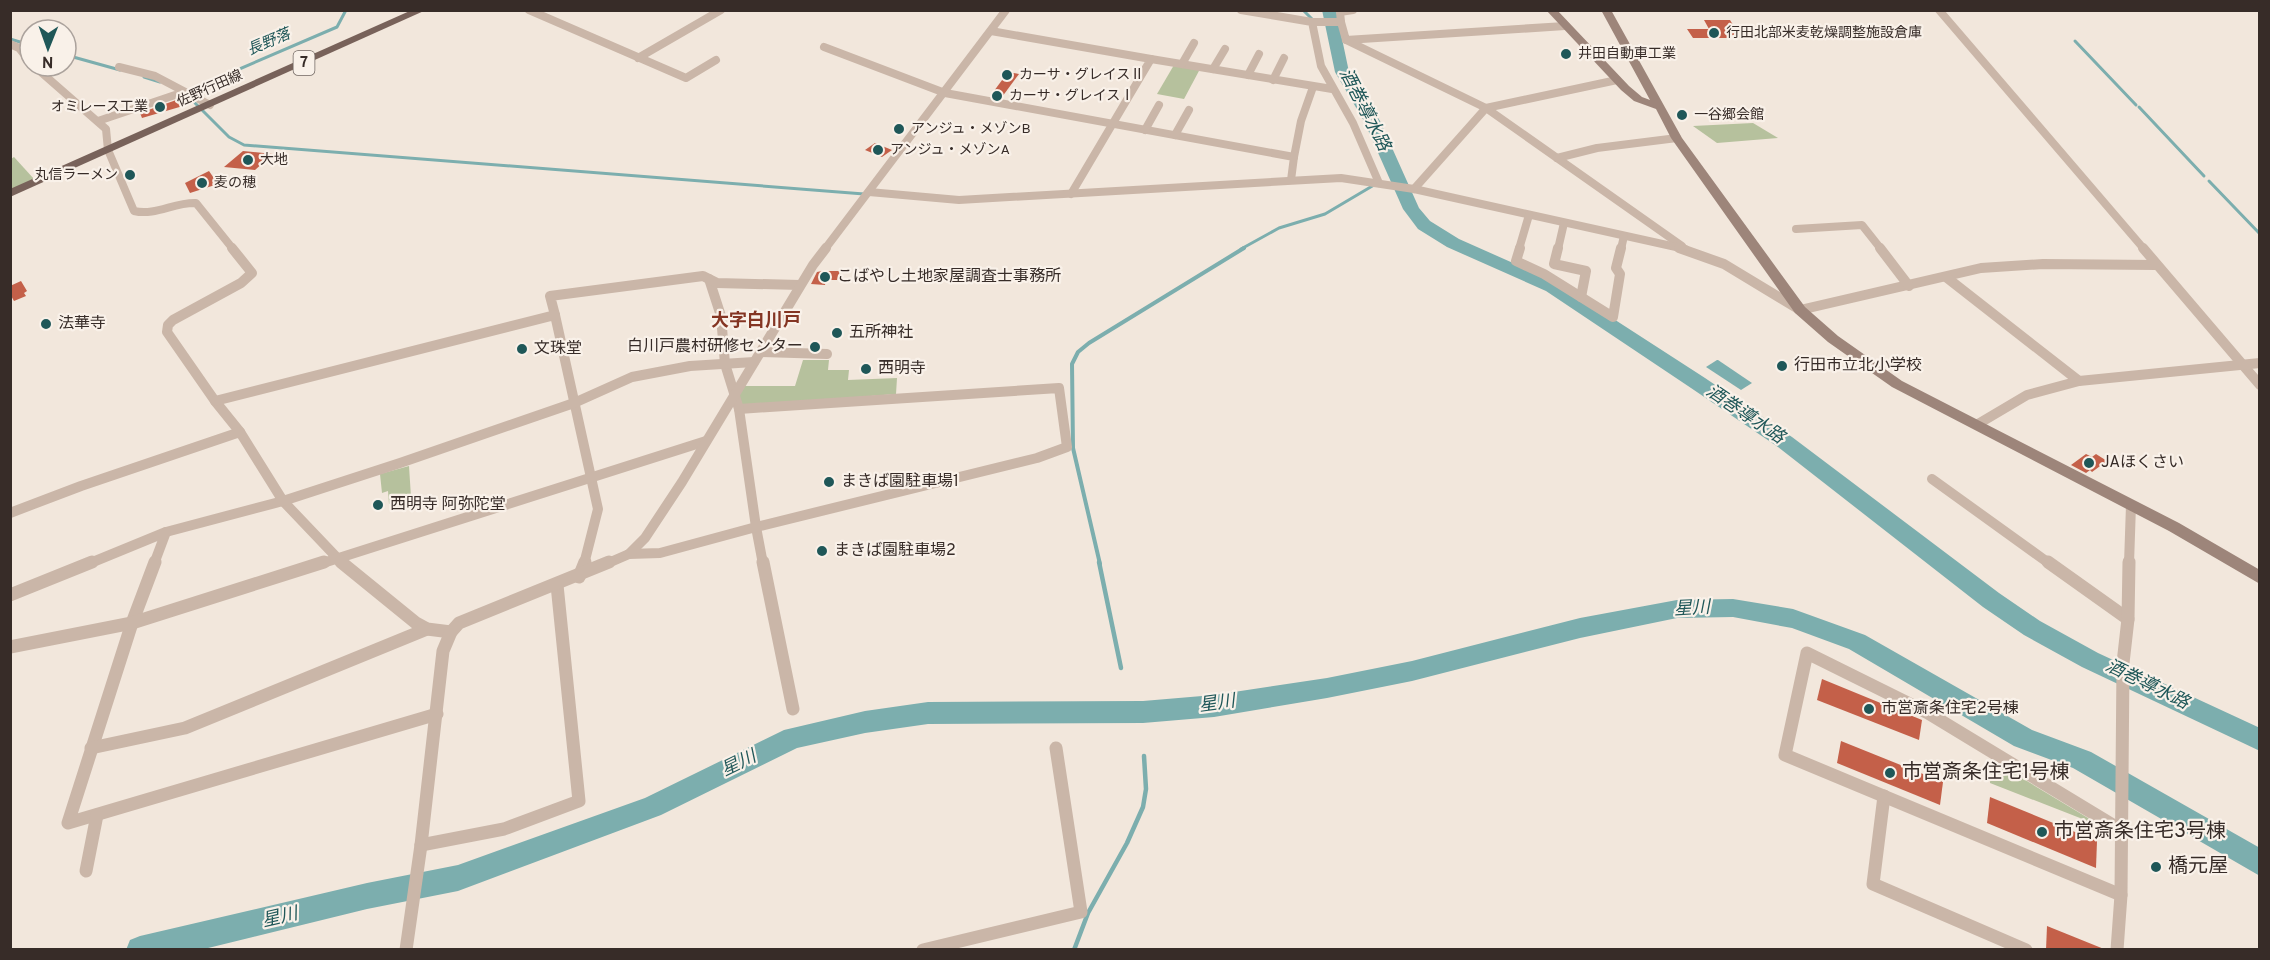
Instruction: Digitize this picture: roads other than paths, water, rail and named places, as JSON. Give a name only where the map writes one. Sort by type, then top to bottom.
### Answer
[{"type":"main road","name":"佐野行田線","points":[[10,194],[421,10]]},
{"type":"street","points":[[529,10],[686,78],[716,60]]},
{"type":"street","points":[[638,58],[721,10]]},
{"type":"street","points":[[406,950],[421,845],[443,651],[451,632],[459,623],[579,577],[629,554],[645,538],[800,285],[1006,10]]},
{"type":"street","points":[[1241,10],[1312,22],[1339,22]]},
{"type":"street","points":[[1353,10],[1340,12],[1339,22],[1346,40],[1486,108],[1684,249]]},
{"type":"street","points":[[1551,10],[1638,99],[1659,107]]},
{"type":"street","points":[[1606,10],[1677,138],[1800,310]]},
{"type":"street","points":[[1941,10],[2259,386]]},
{"type":"street","points":[[1312,22],[1321,66],[1353,123],[1379,183]]},
{"type":"street","points":[[1346,40],[1565,26]]},
{"type":"street","points":[[991,31],[1332,89]]},
{"type":"street","points":[[1182,64],[1194,43]]},
{"type":"street","points":[[825,47],[945,93],[1294,157]]},
{"type":"street","points":[[1213,69],[1225,49]]},
{"type":"street","points":[[1248,75],[1259,54]]},
{"type":"street","points":[[1273,80],[1284,58]]},
{"type":"street","points":[[1071,194],[1151,59]]},
{"type":"street","points":[[119,67],[155,76],[177,86],[203,108]]},
{"type":"street","points":[[48,78],[106,129],[108,150],[134,211],[151,212],[185,202],[196,203],[252,273],[241,283],[173,320],[167,332],[215,401],[240,432],[283,501],[337,559],[416,623],[427,629],[451,632]]},
{"type":"street","points":[[1411,189],[1486,108],[1617,80]]},
{"type":"street","points":[[1291,180],[1301,121],[1313,87]]},
{"type":"street","points":[[98,121],[175,95]]},
{"type":"street","points":[[1145,130],[1159,105]]},
{"type":"street","points":[[1175,135],[1189,110]]},
{"type":"street","points":[[1557,158],[1598,148],[1677,138]]},
{"type":"street","points":[[866,195],[959,200],[1341,178],[1411,189],[1684,249],[1724,264],[1800,310],[1833,339],[1897,384],[2174,527],[2259,578]]},
{"type":"street","points":[[1529,215],[1516,261],[1544,274],[1613,317],[1620,274],[1616,268],[1624,236]]},
{"type":"street","points":[[1564,223],[1554,264],[1586,271],[1581,297]]},
{"type":"street","points":[[1796,229],[1862,225],[1909,286]]},
{"type":"street","points":[[1800,310],[1981,268],[2043,264],[2156,265]]},
{"type":"street","points":[[579,577],[587,557],[598,509],[550,296],[703,276],[717,283],[800,285]]},
{"type":"street","points":[[1947,277],[2079,381]]},
{"type":"street","points":[[709,279],[721,316],[725,364],[739,409],[756,527],[793,710]]},
{"type":"street","points":[[215,401],[555,315]]},
{"type":"street","points":[[10,595],[166,532],[283,501],[574,404],[632,376],[690,366],[725,364],[757,357],[827,354]]},
{"type":"street","points":[[1978,424],[2027,395],[2079,381],[2259,363]]},
{"type":"street","points":[[629,554],[660,553],[1037,458],[1067,447],[1059,388],[739,409]]},
{"type":"street","points":[[10,513],[81,486],[240,432]]},
{"type":"street","points":[[10,647],[132,623],[706,441]]},
{"type":"street","points":[[1932,479],[2128,619]]},
{"type":"street","points":[[2117,950],[2121,895],[2123,665],[2128,619],[2130,505]]},
{"type":"street","points":[[166,532],[132,623],[68,823],[437,714]]},
{"type":"street","points":[[421,845],[504,828],[579,801],[557,585]]},
{"type":"street","points":[[92,748],[185,728],[427,629]]},
{"type":"street","points":[[2121,827],[1904,699],[1863,677],[1807,653],[1785,755],[2121,895]]},
{"type":"street","points":[[923,950],[1080,912],[1056,748]]},
{"type":"street","points":[[1884,796],[1873,884],[2026,950]]},
{"type":"street","points":[[86,871],[97,815]]},
{"type":"water","points":[[1717,360],[1752,383],[1741,390],[1706,367]]},
{"type":"waterway","name":"長野落","points":[[193,89],[337,27],[346,10]]},
{"type":"waterway","points":[[1303,10],[1312,19]]},
{"type":"waterway","name":"酒巻導水路","points":[[1329,10],[1342,72],[1372,121],[1411,209],[1424,225],[1453,243],[1552,287],[1698,383],[1785,442],[1991,600],[2032,628],[2090,660],[2260,740]]},
{"type":"waterway","points":[[10,39],[18,41]]},
{"type":"waterway","points":[[2075,41],[2136,105]]},
{"type":"waterway","points":[[78,58],[120,70]]},
{"type":"waterway","points":[[144,77],[160,82]]},
{"type":"waterway","points":[[190,98],[229,137],[244,145],[864,194]]},
{"type":"waterway","points":[[2139,107],[2204,176]]},
{"type":"waterway","points":[[2209,181],[2260,234]]},
{"type":"waterway","points":[[1241,249],[1279,228],[1325,214],[1374,185]]},
{"type":"waterway","points":[[1100,564],[1073,448],[1072,364],[1078,352],[1089,343],[1244,248]]},
{"type":"waterway","points":[[1099,562],[1121,668]]},
{"type":"waterway","name":"星川","points":[[140,950],[367,896],[458,878],[652,807],[793,738],[865,722],[928,713],[1143,712],[1214,706],[1327,688],[1412,671],[1580,628],[1677,609],[1733,608],[1793,619],[1857,642],[2023,738],[2082,760],[2260,863]]},
{"type":"waterway","points":[[1074,950],[1088,913],[1127,843],[1143,807],[1146,789],[1144,756]]},
{"type":"place","name":"行田北部米麦乾燥調整施設倉庫","points":[[1714,33]]},
{"type":"place","name":"井田自動車工業","points":[[1566,54]]},
{"type":"place","name":"カーサ・グレイスⅡ","points":[[1007,75]]},
{"type":"place","name":"カーサ・グレイスⅠ","points":[[997,96]]},
{"type":"place","name":"オミレース工業","points":[[160,107]]},
{"type":"place","name":"一谷郷会館","points":[[1682,115]]},
{"type":"place","name":"アンジュ・メゾンB","points":[[899,129]]},
{"type":"place","name":"アンジュ・メゾンA","points":[[878,150]]},
{"type":"place","name":"大地","points":[[248,160]]},
{"type":"place","name":"丸信ラーメン","points":[[130,175]]},
{"type":"place","name":"麦の穂","points":[[202,183]]},
{"type":"place","name":"こばやし土地家屋調査士事務所","points":[[825,277]]},
{"type":"place","name":"法華寺","points":[[46,324]]},
{"type":"place","name":"五所神社","points":[[837,333]]},
{"type":"place","name":"白川戸農村研修センター","points":[[815,347]]},
{"type":"place","name":"文珠堂","points":[[522,349]]},
{"type":"place","name":"行田市立北小学校","points":[[1782,366]]},
{"type":"place","name":"西明寺","points":[[866,369]]},
{"type":"place","name":"JAほくさい","points":[[2089,463]]},
{"type":"place","name":"まきば園駐車場1","points":[[829,482]]},
{"type":"place","name":"西明寺 阿弥陀堂","points":[[378,505]]},
{"type":"place","name":"まきば園駐車場2","points":[[822,551]]},
{"type":"place","name":"市営斎条住宅2号棟","points":[[1869,709]]},
{"type":"place","name":"市営斎条住宅1号棟","points":[[1890,773]]},
{"type":"place","name":"市営斎条住宅3号棟","points":[[2042,832]]},
{"type":"place","name":"橋元屋","points":[[2156,867]]},
{"type":"district","name":"大字白川戸","points":[[756,321]]}]
